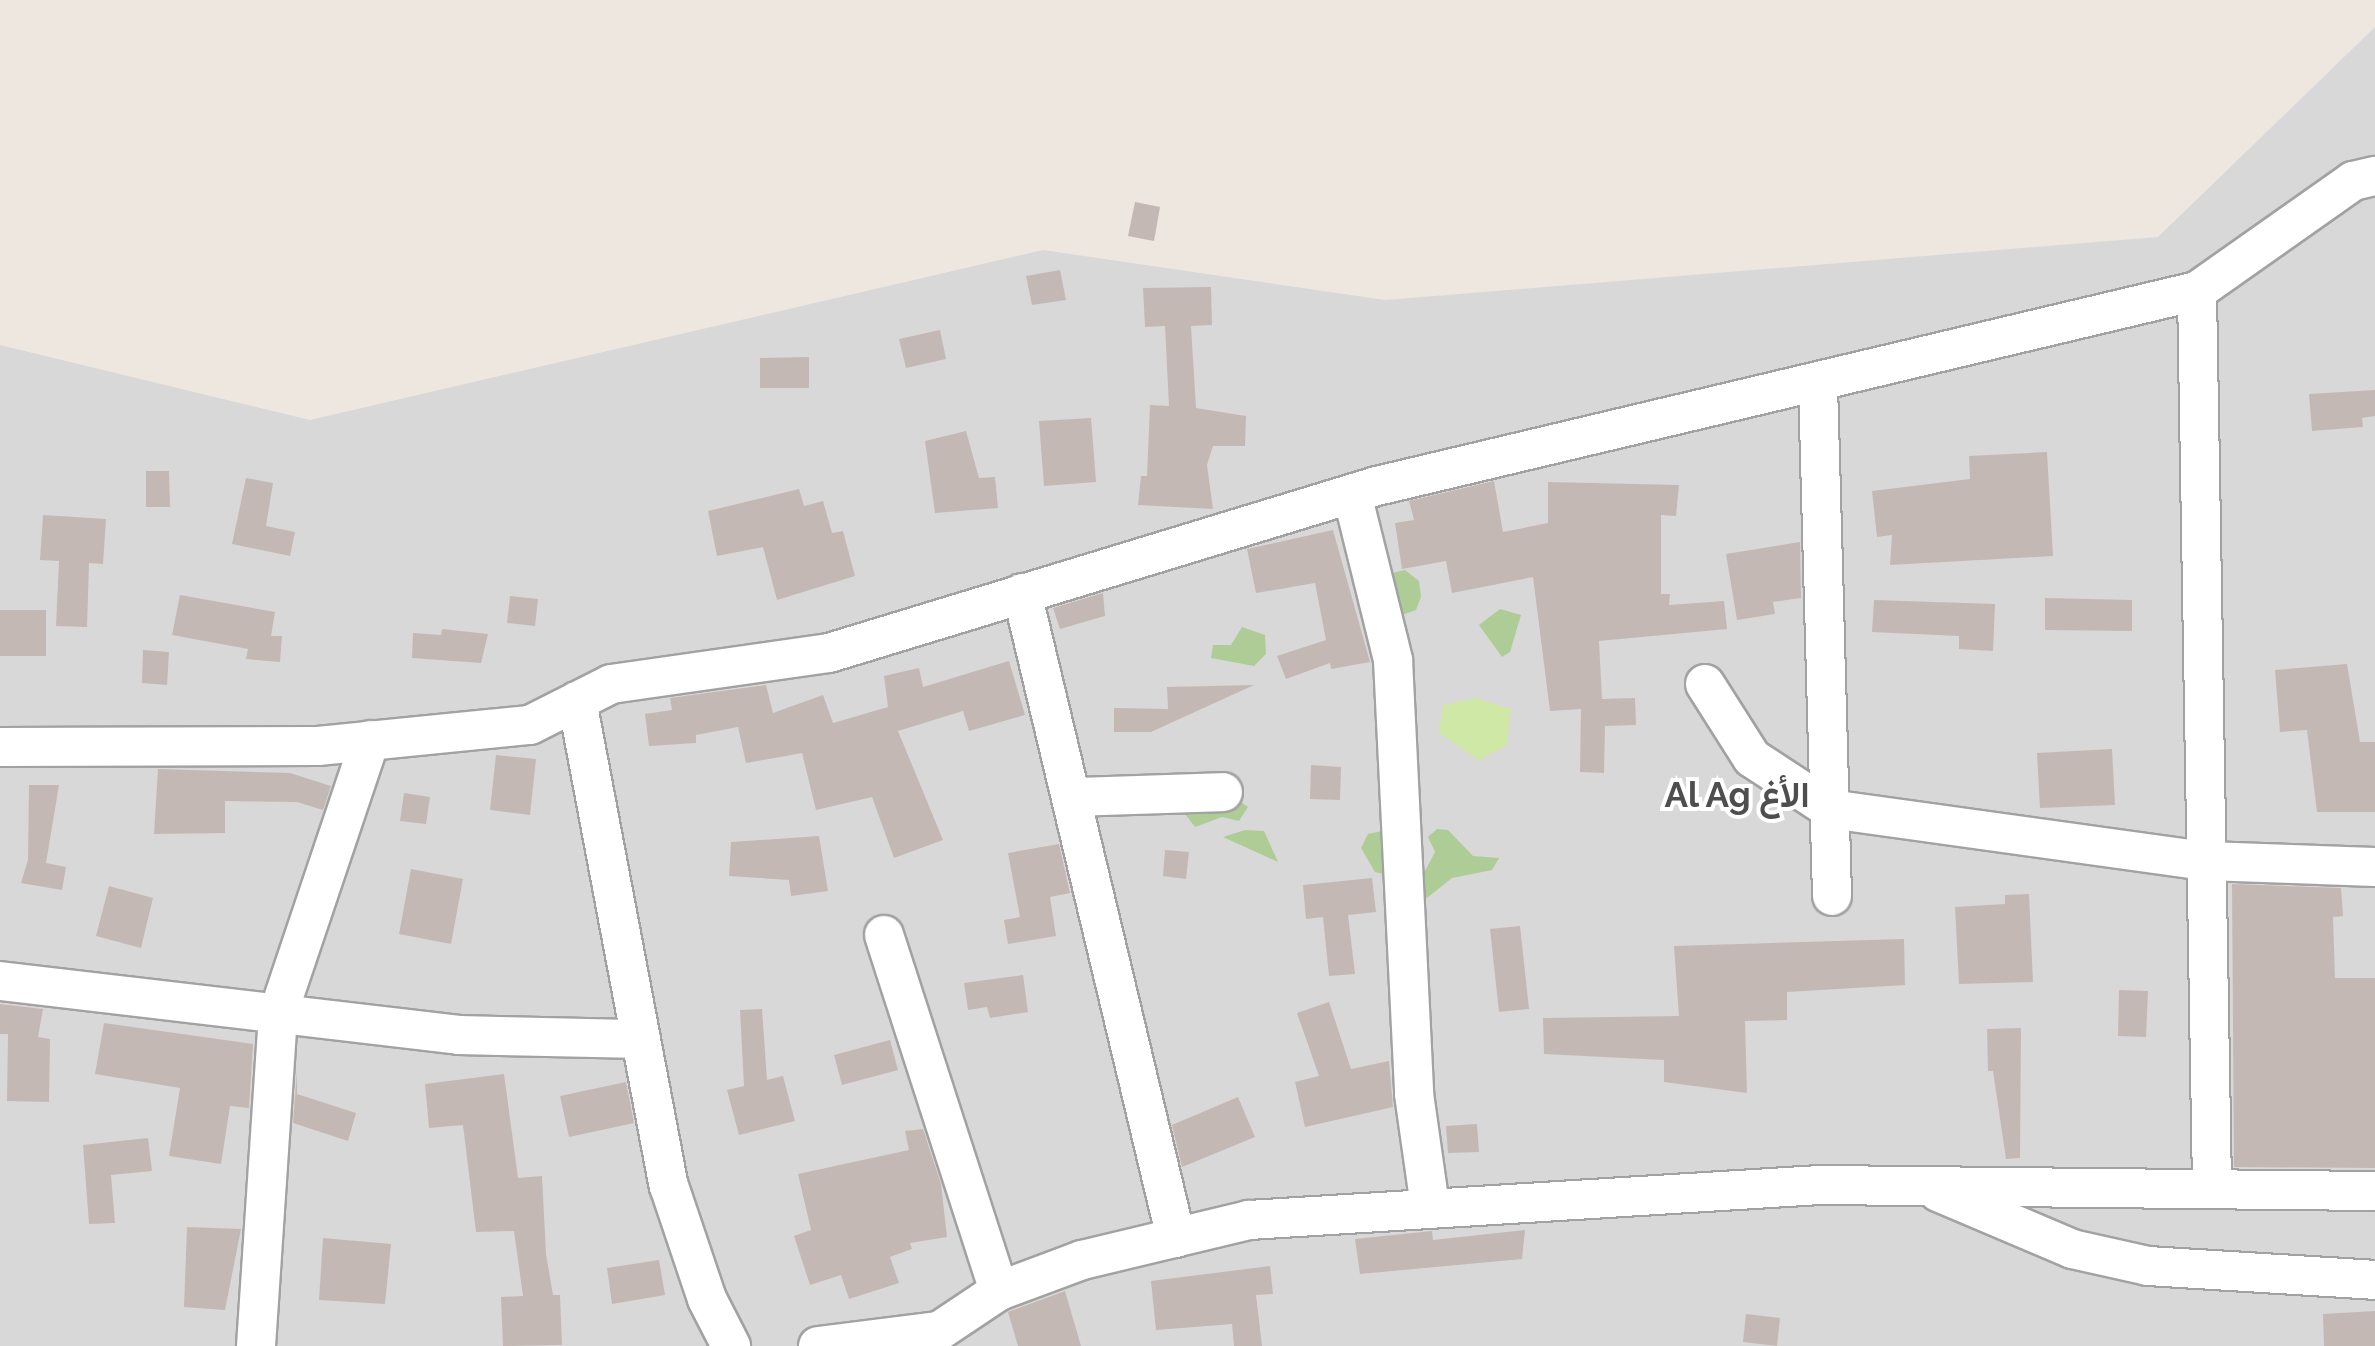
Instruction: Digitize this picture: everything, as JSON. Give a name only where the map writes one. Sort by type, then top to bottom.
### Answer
[{"type":"street","points":[[0,747],[318,746],[530,725],[611,684],[829,653],[1352,494],[2197,291],[2364,179],[2375,148]]},
{"type":"street","points":[[2197,291],[2212,1186]]},
{"type":"street","points":[[1818,385],[1832,896]]},
{"type":"street","points":[[1352,494],[1394,660],[1414,1094],[1430,1206]]},
{"type":"street","points":[[1022,593],[1075,798],[1176,1238]]},
{"type":"street","points":[[1705,684],[1752,758],[1830,809],[2206,861],[2375,867]]},
{"type":"street","points":[[577,701],[669,1186],[706,1299],[732,1346]]},
{"type":"street","points":[[256,1346],[278,1014],[370,740]]},
{"type":"street","points":[[1075,798],[1223,792]]},
{"type":"street","points":[[884,935],[999,1290]]},
{"type":"street","points":[[0,981],[459,1035],[641,1039]]},
{"type":"street","points":[[1922,1186],[2072,1250],[2148,1266],[2375,1280]]},
{"type":"street","points":[[818,1346],[939,1331],[999,1290],[1082,1260],[1248,1220],[1430,1206],[1922,1186],[2212,1186],[2375,1191]]},
{"type":"shaded area","points":[[2375,27],[2375,1346],[0,1346],[0,345],[310,420],[1043,250],[1385,300],[2158,237]]},
{"type":"green space","points":[[1405,570],[1419,581],[1421,597],[1416,610],[1396,617],[1384,575]]},
{"type":"green space","points":[[1500,609],[1521,615],[1510,652],[1502,657],[1479,625]]},
{"type":"green space","points":[[1242,627],[1265,635],[1266,654],[1254,666],[1211,658],[1213,645],[1231,645]]},
{"type":"green space","points":[[1476,698],[1511,709],[1507,745],[1479,760],[1439,733],[1443,705]]},
{"type":"green space","points":[[1236,798],[1248,807],[1239,821],[1222,817],[1195,827],[1182,810]]},
{"type":"green space","points":[[1396,828],[1396,877],[1375,872],[1361,848],[1368,834]]},
{"type":"green space","points":[[1437,829],[1448,830],[1473,856],[1499,858],[1492,870],[1452,878],[1427,898],[1415,890],[1435,852],[1428,837]]},
{"type":"green space","points":[[1245,830],[1264,831],[1278,862],[1223,837]]},
{"type":"building","points":[[1135,202],[1160,207],[1154,241],[1128,236]]},
{"type":"building","points":[[1060,270],[1066,300],[1032,305],[1026,276]]},
{"type":"building","points":[[1211,287],[1212,325],[1191,326],[1196,408],[1246,416],[1245,446],[1213,446],[1207,465],[1213,509],[1138,505],[1141,476],[1147,476],[1150,405],[1169,406],[1165,326],[1145,327],[1143,288]]},
{"type":"building","points":[[940,330],[946,359],[906,368],[899,339]]},
{"type":"building","points":[[809,357],[809,388],[760,388],[760,358]]},
{"type":"building","points":[[2375,390],[2375,416],[2362,418],[2363,427],[2312,431],[2309,394]]},
{"type":"building","points":[[1091,418],[1096,482],[1044,486],[1039,421]]},
{"type":"building","points":[[966,431],[979,478],[995,477],[998,508],[935,513],[925,441]]},
{"type":"building","points":[[2047,452],[2053,556],[1890,565],[1892,535],[1877,537],[1872,491],[1970,479],[1969,456]]},
{"type":"building","points":[[146,471],[169,471],[170,507],[146,507]]},
{"type":"building","points":[[246,478],[273,483],[266,526],[295,532],[290,556],[232,544]]},
{"type":"building","points":[[1494,481],[1503,532],[1548,523],[1548,482],[1679,485],[1676,516],[1661,515],[1661,594],[1670,594],[1669,605],[1724,601],[1727,629],[1599,641],[1602,699],[1635,698],[1636,725],[1605,726],[1604,773],[1580,772],[1581,709],[1550,711],[1533,577],[1452,593],[1446,561],[1402,569],[1395,523],[1414,520],[1409,501]]},
{"type":"building","points":[[799,489],[804,506],[823,501],[832,533],[843,531],[855,576],[777,600],[763,547],[717,556],[708,511]]},
{"type":"building","points":[[43,515],[106,519],[103,564],[89,563],[87,627],[56,626],[59,561],[40,560]]},
{"type":"building","points":[[1333,530],[1370,662],[1331,669],[1330,663],[1286,679],[1277,656],[1326,640],[1315,583],[1256,593],[1247,549]]},
{"type":"building","points":[[1800,542],[1801,598],[1773,602],[1775,614],[1737,620],[1726,554]]},
{"type":"building","points":[[1103,593],[1105,616],[1060,629],[1053,608]]},
{"type":"building","points":[[180,595],[275,612],[271,636],[282,636],[280,662],[246,659],[248,649],[172,635]]},
{"type":"building","points":[[510,596],[538,599],[535,626],[507,623]]},
{"type":"building","points":[[2045,598],[2132,600],[2132,631],[2045,630]]},
{"type":"building","points":[[1874,600],[1995,604],[1993,651],[1959,649],[1959,636],[1872,632]]},
{"type":"building","points":[[0,610],[46,610],[46,656],[0,656]]},
{"type":"building","points":[[442,629],[488,634],[481,663],[412,658],[413,633],[441,635]]},
{"type":"building","points":[[143,650],[169,652],[167,685],[142,683]]},
{"type":"building","points":[[1009,661],[1025,715],[969,731],[963,711],[898,731],[943,840],[894,858],[872,797],[816,810],[802,753],[746,763],[738,727],[696,735],[696,743],[649,746],[645,714],[672,710],[670,698],[766,685],[773,713],[823,695],[833,723],[888,707],[884,676],[919,668],[923,687]]},
{"type":"building","points":[[2347,664],[2360,742],[2375,742],[2375,812],[2317,812],[2307,730],[2280,732],[2275,670]]},
{"type":"building","points":[[1254,685],[1151,732],[1114,732],[1114,708],[1168,709],[1167,687]]},
{"type":"building","points":[[2112,749],[2115,805],[2040,808],[2037,753]]},
{"type":"building","points":[[496,755],[536,759],[530,815],[490,810]]},
{"type":"building","points":[[1311,765],[1341,767],[1340,800],[1310,799]]},
{"type":"building","points":[[158,769],[290,773],[331,786],[323,810],[297,802],[225,801],[225,833],[154,834]]},
{"type":"building","points":[[29,785],[59,785],[46,863],[66,867],[62,890],[21,883],[28,860]]},
{"type":"building","points":[[404,793],[430,797],[426,824],[400,821]]},
{"type":"building","points":[[819,836],[828,891],[791,896],[789,880],[729,876],[731,842]]},
{"type":"building","points":[[1059,844],[1070,893],[1050,897],[1056,936],[1008,944],[1004,920],[1020,917],[1008,853]]},
{"type":"building","points":[[1165,850],[1189,852],[1186,879],[1163,876]]},
{"type":"building","points":[[411,869],[463,879],[451,944],[399,934]]},
{"type":"building","points":[[1372,878],[1376,912],[1348,915],[1355,974],[1329,976],[1323,917],[1306,919],[1303,885]]},
{"type":"building","points":[[2232,884],[2341,888],[2343,916],[2333,917],[2335,978],[2375,978],[2375,1168],[2234,1167]]},
{"type":"building","points":[[109,886],[153,898],[141,948],[96,936]]},
{"type":"building","points":[[2029,894],[2033,982],[1959,984],[1955,907],[2005,904],[2005,895]]},
{"type":"building","points":[[1520,926],[1529,1009],[1499,1012],[1490,929]]},
{"type":"building","points":[[1904,939],[1905,985],[1787,992],[1787,1020],[1745,1021],[1747,1093],[1664,1082],[1664,1060],[1544,1054],[1543,1018],[1679,1016],[1674,946]]},
{"type":"building","points":[[1023,975],[1028,1012],[990,1018],[987,1007],[968,1010],[964,983]]},
{"type":"building","points":[[2119,990],[2148,991],[2146,1037],[2118,1036]]},
{"type":"building","points":[[1329,1002],[1351,1069],[1389,1061],[1393,1107],[1305,1127],[1295,1082],[1319,1076],[1297,1013]]},
{"type":"building","points":[[0,1004],[43,1009],[38,1037],[50,1039],[49,1102],[7,1101],[8,1034],[0,1034]]},
{"type":"building","points":[[762,1009],[767,1080],[783,1076],[795,1121],[739,1135],[727,1090],[744,1086],[740,1010]]},
{"type":"building","points":[[104,1023],[253,1044],[249,1108],[230,1106],[221,1164],[169,1156],[180,1088],[95,1074]]},
{"type":"building","points":[[2021,1028],[2020,1158],[2006,1159],[1993,1071],[1988,1071],[1987,1029]]},
{"type":"building","points":[[890,1040],[898,1070],[842,1085],[834,1055]]},
{"type":"building","points":[[297,1071],[297,1094],[356,1113],[348,1141],[293,1123]]},
{"type":"building","points":[[504,1074],[518,1178],[542,1176],[546,1254],[553,1295],[560,1295],[562,1345],[503,1346],[501,1297],[523,1296],[514,1231],[476,1232],[463,1125],[429,1128],[425,1084]]},
{"type":"building","points":[[626,1082],[634,1123],[569,1137],[560,1096]]},
{"type":"building","points":[[1238,1097],[1255,1137],[1182,1167],[1172,1125]]},
{"type":"building","points":[[1477,1124],[1479,1152],[1448,1153],[1446,1126]]},
{"type":"building","points":[[923,1129],[941,1184],[947,1237],[910,1243],[912,1249],[890,1257],[899,1283],[849,1299],[841,1275],[810,1285],[794,1236],[811,1230],[798,1174],[909,1150],[905,1131]]},
{"type":"building","points":[[148,1138],[152,1171],[111,1175],[115,1223],[89,1224],[83,1145]]},
{"type":"building","points":[[187,1227],[241,1229],[225,1310],[184,1307]]},
{"type":"building","points":[[1525,1230],[1522,1259],[1360,1274],[1355,1239],[1432,1231],[1433,1240]]},
{"type":"building","points":[[323,1238],[391,1244],[385,1304],[319,1300]]},
{"type":"building","points":[[659,1260],[665,1295],[612,1304],[607,1268]]},
{"type":"building","points":[[1270,1266],[1273,1294],[1256,1295],[1262,1346],[1234,1346],[1232,1324],[1156,1330],[1151,1281]]},
{"type":"building","points":[[1065,1291],[1081,1346],[1018,1346],[1008,1312]]},
{"type":"building","points":[[2375,1311],[2375,1346],[2324,1346],[2323,1314]]},
{"type":"building","points":[[1746,1314],[1780,1318],[1777,1346],[1743,1342]]},
{"type":"district","name":"Al Ag الأغ","points":[[1737,795]]}]
